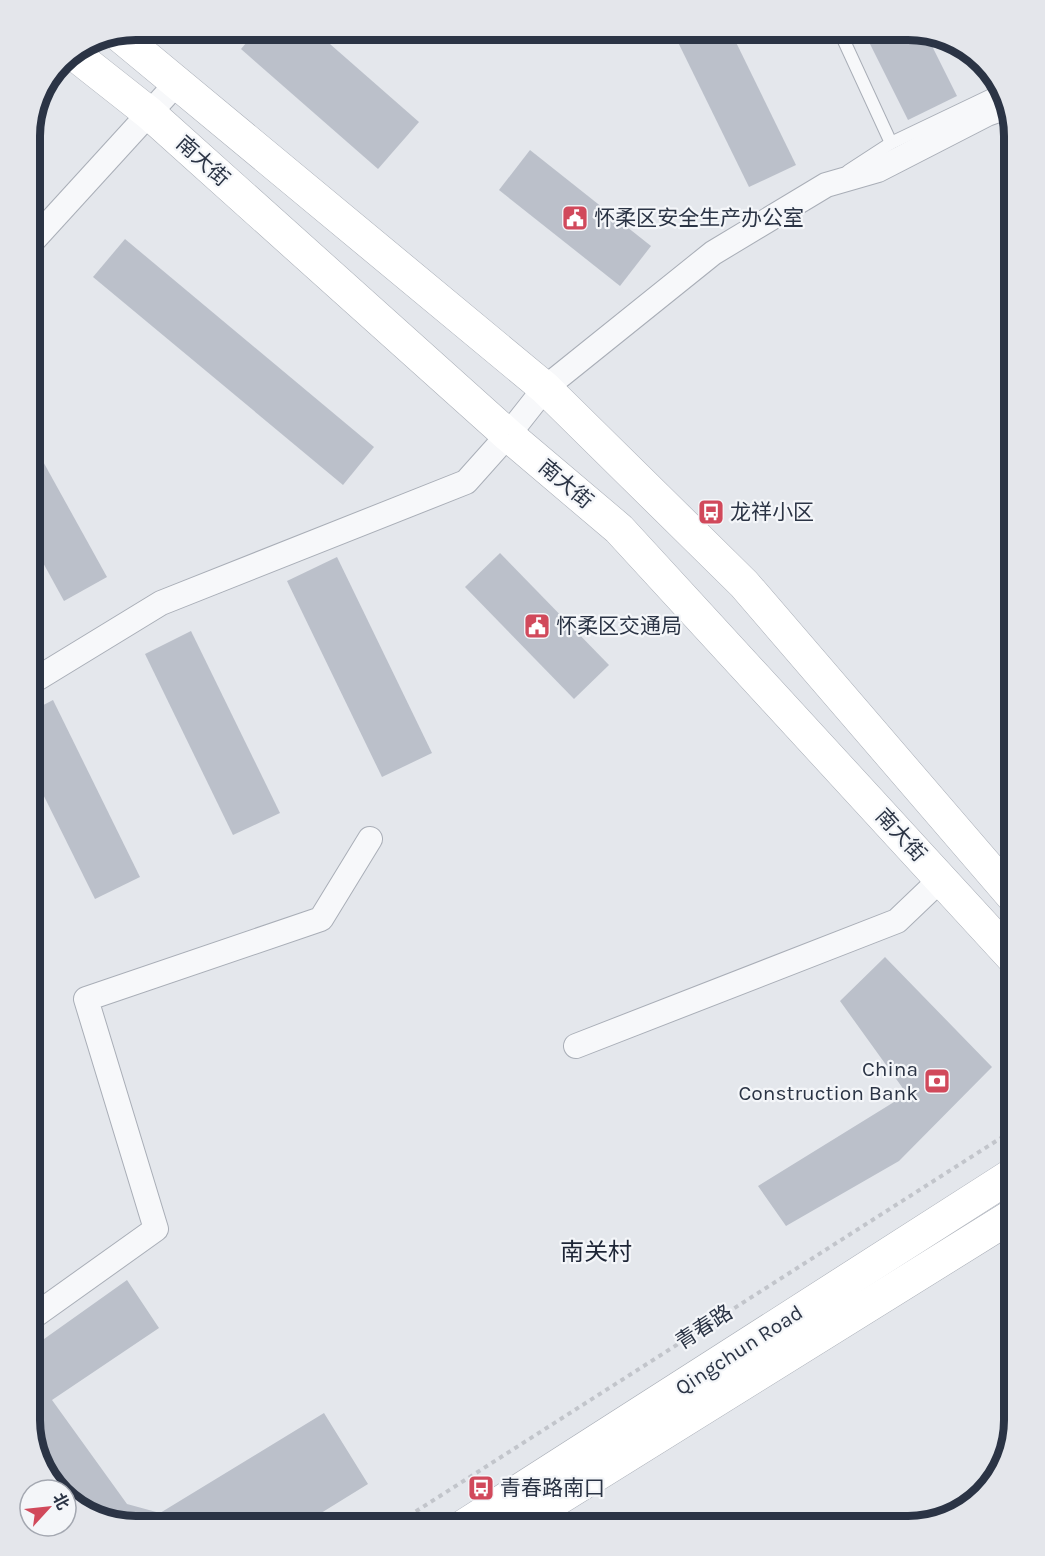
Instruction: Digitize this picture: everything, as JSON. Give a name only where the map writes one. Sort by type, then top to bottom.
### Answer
[{"type":"main road","name":"南大街","points":[[126,41],[545,388],[744,584],[1004,886]]},
{"type":"main road","name":"南大街","points":[[81,59],[149,113],[508,435],[620,529],[1004,948]]},
{"type":"main road","name":"Qingchun Road","points":[[480,1515],[1004,1180]]},
{"type":"main road","name":"Qingchun Road","points":[[531,1516],[1004,1221]]},
{"type":"street","points":[[41,232],[176,84]]},
{"type":"street","points":[[41,677],[161,603],[466,482],[508,435],[545,388],[712,253],[826,185],[878,170],[1000,109]]},
{"type":"street","points":[[40,1312],[156,1229],[86,999],[321,919],[370,839]]},
{"type":"street","points":[[576,1046],[897,921],[941,879]]},
{"type":"lane","points":[[843,41],[891,143]]},
{"type":"lane","points":[[826,185],[891,143],[994,94]]},
{"type":"path","name":"青春路","points":[[410,1515],[1004,1136]]},
{"type":"building","points":[[248,40],[326,40],[419,122],[378,169],[241,49]]},
{"type":"building","points":[[677,41],[735,41],[796,165],[749,187]]},
{"type":"building","points":[[868,41],[931,43],[957,96],[908,120]]},
{"type":"building","name":"怀柔区安全生产办公室","points":[[530,150],[651,246],[620,286],[499,190]]},
{"type":"building","points":[[125,239],[374,447],[343,485],[93,277]]},
{"type":"building","points":[[41,457],[107,577],[64,601],[41,558]]},
{"type":"building","name":"怀柔区交通局","points":[[500,553],[609,665],[574,699],[465,587]]},
{"type":"building","points":[[337,557],[432,753],[382,777],[287,581]]},
{"type":"building","points":[[191,631],[280,813],[233,835],[145,654]]},
{"type":"building","points":[[53,700],[140,877],[95,899],[40,789],[41,706]]},
{"type":"building","name":"China Construction Bank","points":[[885,957],[992,1067],[899,1161],[786,1226],[758,1186],[907,1094],[840,1001]]},
{"type":"building","points":[[127,1280],[159,1328],[52,1400],[127,1504],[160,1513],[324,1413],[368,1484],[317,1515],[131,1515],[112,1512],[78,1496],[78,1478],[60,1478],[48,1456],[40,1419],[40,1342]]},
{"type":"place","name":"怀柔区安全生产办公室","points":[[575,218]]},
{"type":"place","name":"龙祥小区","points":[[711,512]]},
{"type":"place","name":"怀柔区交通局","points":[[537,626]]},
{"type":"place","name":"China Construction Bank","points":[[937,1081]]},
{"type":"place","name":"青春路南口","points":[[481,1488]]},
{"type":"district","name":"南关村","points":[[596,1252]]}]
